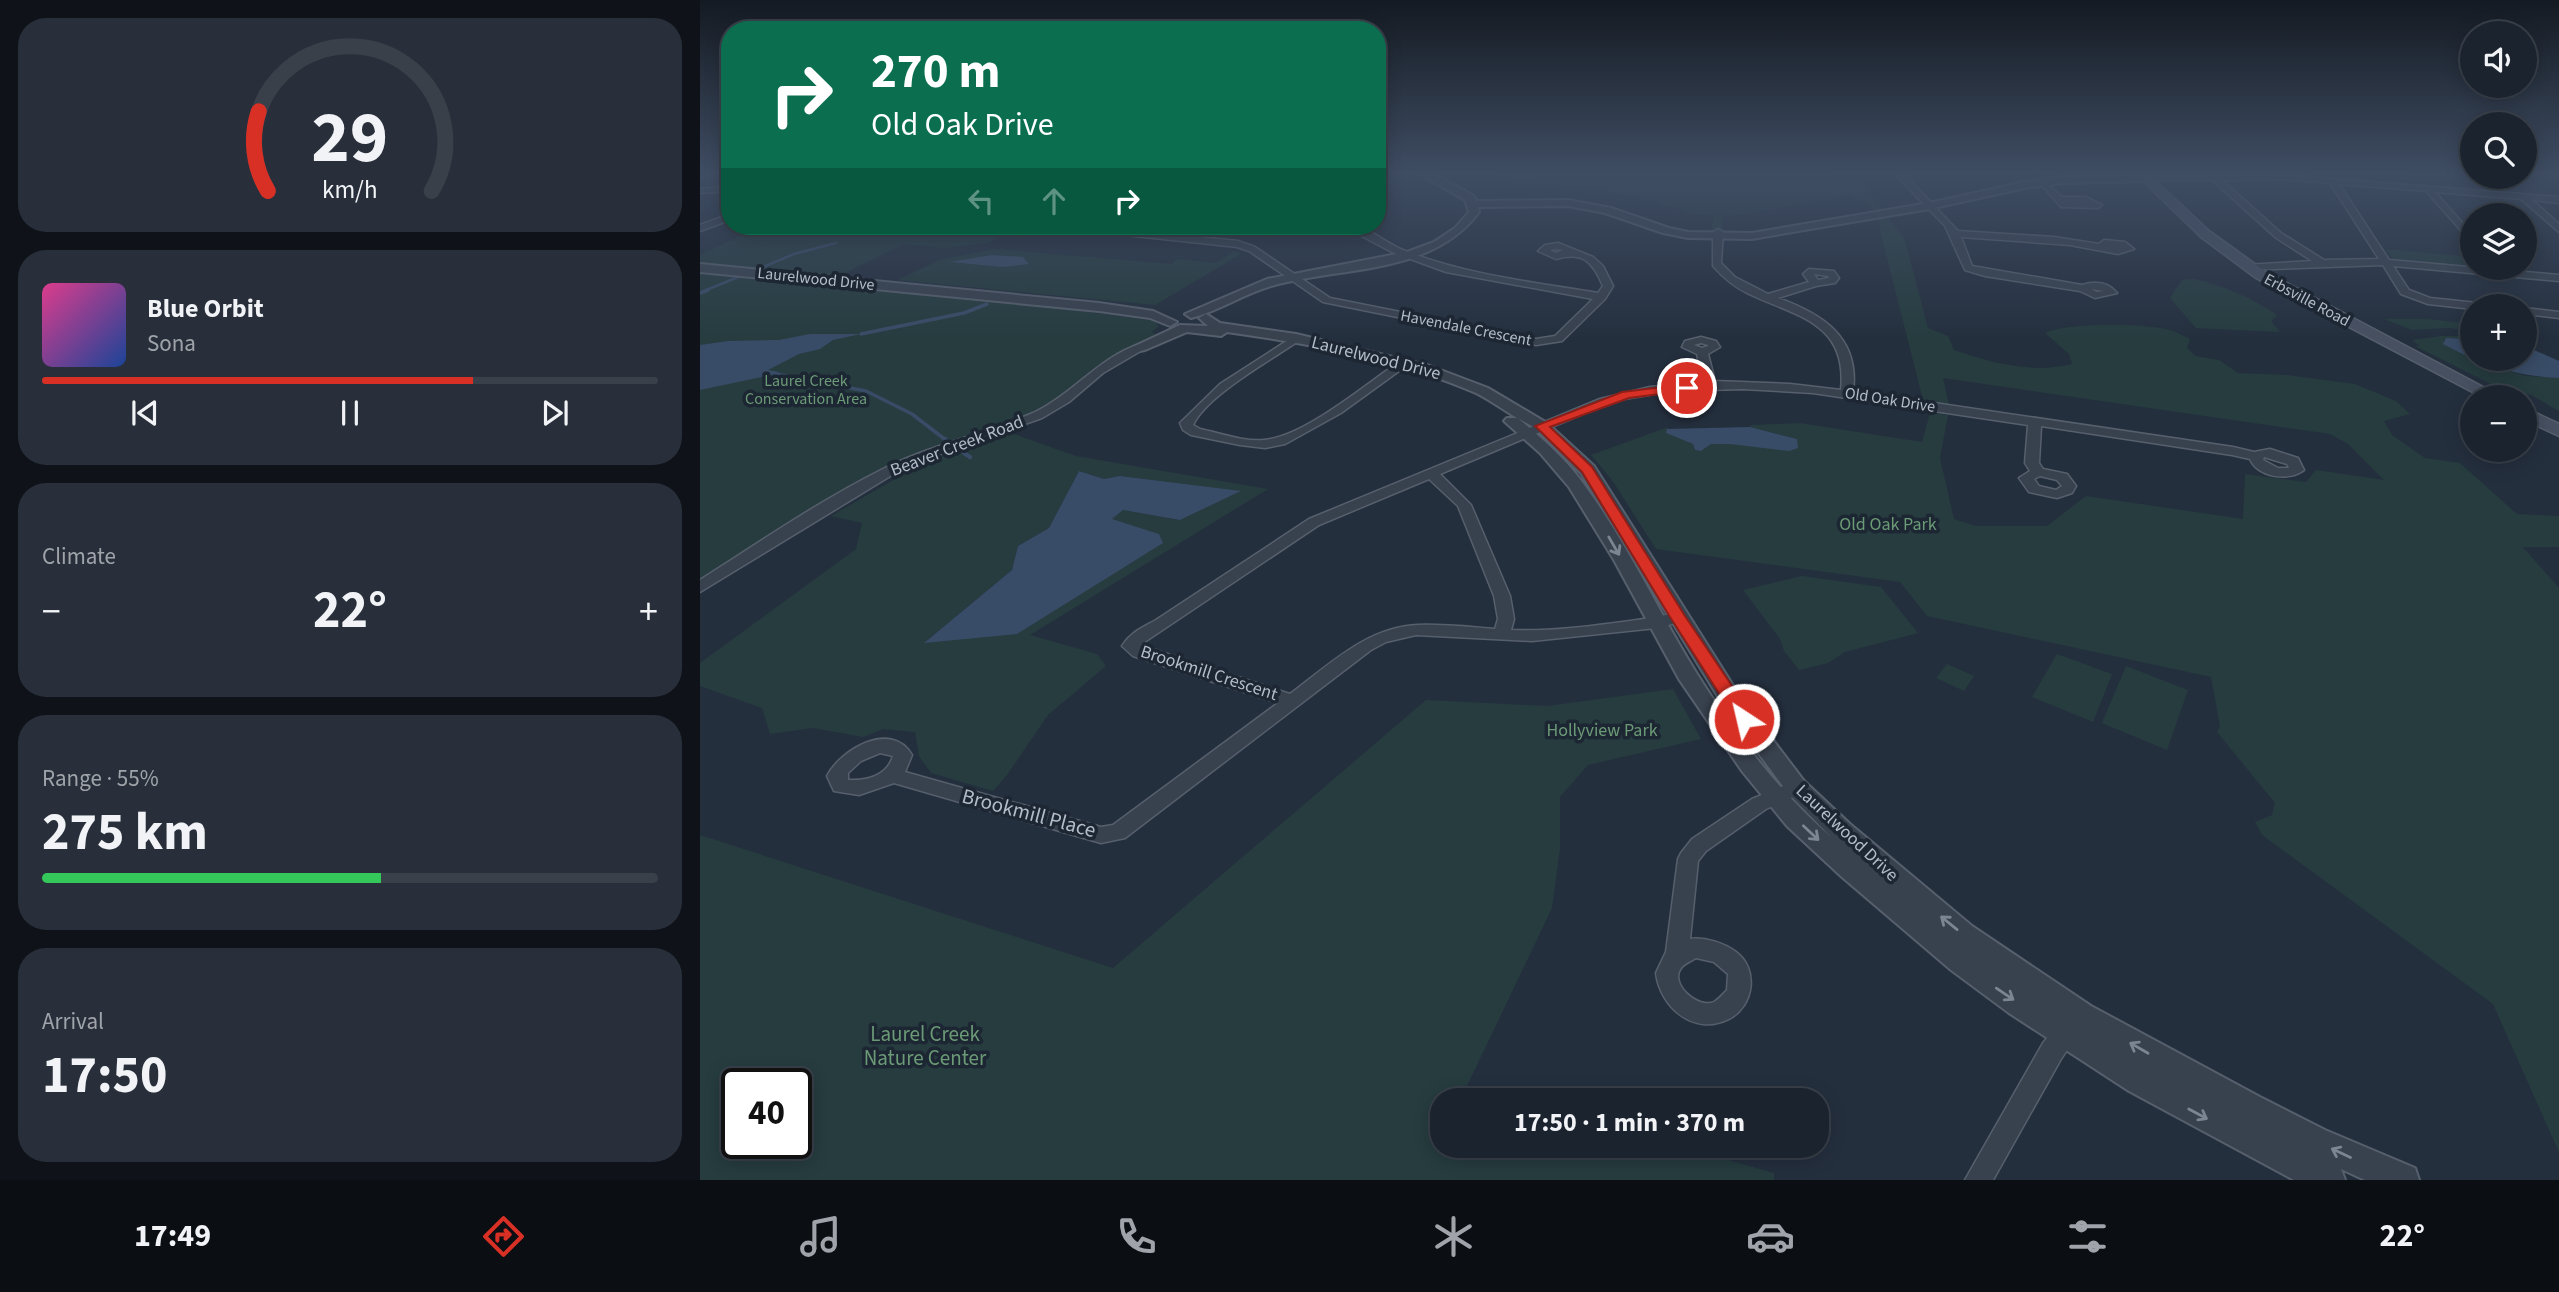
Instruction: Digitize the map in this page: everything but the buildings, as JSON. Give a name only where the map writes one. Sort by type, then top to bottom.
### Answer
[{"type":"main road","name":"Erbsville Road","points":[[2199,228],[2248,267],[2300,298],[2470,385]]},
{"type":"main road","points":[[2537,419],[2559,431]]},
{"type":"street","name":"Beaver Creek Road","points":[[700,587],[794,526],[887,472],[930,453],[1038,415],[1065,399],[1099,371],[1256,286],[1408,255],[1440,244],[1463,228]]},
{"type":"street","points":[[1660,228],[1667,231],[1752,236],[1791,228]]},
{"type":"street","points":[[1949,228],[1955,234],[1966,266],[1975,271],[2083,288]]},
{"type":"street","points":[[2270,228],[2320,262]]},
{"type":"street","points":[[2364,228],[2404,292],[2413,297],[2460,304]]},
{"type":"street","points":[[1955,234],[2102,246]]},
{"type":"street","name":"Havendale Crescent","points":[[1164,235],[1228,241],[1252,249],[1317,295],[1336,303],[1536,342],[1558,339],[1601,297]]},
{"type":"street","points":[[1367,235],[1408,255],[1449,270],[1601,297],[1608,286],[1597,262],[1569,252]]},
{"type":"street","points":[[1718,235],[1716,264],[1722,273],[1746,289],[1816,318],[1840,339],[1846,363],[1846,394]]},
{"type":"street","points":[[2248,267],[2320,262],[2386,262],[2460,267]]},
{"type":"street","name":"Laurelwood Drive","points":[[700,268],[1098,307],[1193,320],[1400,366],[1476,399],[1534,429],[1579,487],[1667,620],[1711,712],[1904,919],[1968,969],[2064,1035],[2160,1094],[2329,1180]]},
{"type":"street","points":[[2537,275],[2559,278]]},
{"type":"street","points":[[1767,298],[1815,283]]},
{"type":"street","name":"Laurelwood Drive","points":[[1098,307],[1153,315],[1170,323]]},
{"type":"street","points":[[2537,313],[2559,315]]},
{"type":"street","name":"Beaver Creek Road","points":[[1140,347],[1170,323],[1193,320]]},
{"type":"street","points":[[1292,341],[1220,388],[1202,403],[1186,423],[1187,427],[1196,432],[1265,444],[1287,438],[1348,404],[1400,366]]},
{"type":"street","points":[[1702,352],[1710,387]]},
{"type":"street","name":"Old Oak Drive","points":[[1534,429],[1627,395],[1663,389],[1780,386],[2233,451],[2256,457]]},
{"type":"street","points":[[2035,422],[2032,463],[2038,472]]},
{"type":"street","name":"Brookmill Crescent","points":[[1534,429],[1314,522],[1162,624],[1138,636],[1130,646],[1139,652],[1293,701],[1365,646],[1381,638],[1416,630],[1532,636],[1667,620]]},
{"type":"street","points":[[1428,472],[1464,505],[1502,596],[1506,619],[1501,634]]},
{"type":"street","name":"Brookmill Place","points":[[891,775],[1101,835],[1118,832],[1293,701]]},
{"type":"street","points":[[1677,957],[1688,859],[1699,845],[1759,804],[1786,792]]},
{"type":"street","name":"Laurelwood Drive","points":[[1786,792],[1840,831],[1962,934],[2081,1015],[2376,1175],[2403,1180]]},
{"type":"street","points":[[1978,1180],[2064,1035],[2081,1015]]},
{"type":"green space","name":"Old Oak Park","points":[[1880,228],[1896,228],[1904,237],[1928,328],[1948,336],[1954,350],[2012,366],[2057,367],[2072,364],[2069,354],[2045,333],[2056,329],[2106,325],[2170,330],[2190,339],[2187,348],[2195,356],[2219,360],[2238,373],[2287,375],[2355,384],[2396,401],[2410,414],[2384,421],[2392,435],[2425,458],[2460,463],[2517,514],[2559,516],[2559,547],[2523,547],[2559,588],[2559,1152],[2493,1004],[2262,835],[2255,822],[2272,815],[2275,803],[2217,732],[2220,726],[2211,677],[1927,616],[1900,582],[1656,549],[1612,480],[1591,455],[1668,427],[1667,433],[1693,444],[1695,450],[1700,451],[1711,444],[1797,439],[1750,427],[1800,423],[1922,442],[1930,413],[1948,415],[1940,458],[1954,519],[1975,526],[2047,526],[2086,496],[2243,519],[2245,474],[2306,482],[2316,470],[2384,480],[2348,444],[2330,434],[1943,378],[1949,405],[1923,400]]},
{"type":"green space","points":[[742,235],[1002,235],[989,243],[944,248],[904,244],[837,277],[700,264],[700,255]]},
{"type":"green space","points":[[994,249],[1171,264],[1178,259],[1216,263],[1234,251],[1241,254],[1155,305],[898,280],[939,260]]},
{"type":"green space","points":[[2385,249],[2460,256],[2460,266],[2393,259]]},
{"type":"green space","name":"Laurel Creek Conservation Area","points":[[700,273],[1043,306],[1155,321],[1158,327],[1152,332],[1156,334],[1098,365],[1060,396],[1025,416],[885,467],[700,580]]},
{"type":"green space","points":[[2193,279],[2247,298],[2277,315],[2271,321],[2280,332],[2196,328],[2170,298],[2182,280]]},
{"type":"green space","points":[[2384,319],[2460,323],[2460,329],[2412,330]]},
{"type":"green space","points":[[2460,336],[2460,339],[2446,338],[2460,349],[2460,368],[2415,346],[2420,346],[2412,340]]},
{"type":"green space","points":[[2465,371],[2509,371],[2526,376],[2559,378],[2559,411],[2537,398],[2537,385],[2493,385]]},
{"type":"green space","points":[[1011,433],[1076,456],[1268,489],[1030,635],[1097,654],[1106,666],[1048,715],[993,791],[931,773],[919,756],[915,732],[883,729],[863,737],[813,728],[770,734],[762,708],[700,686],[700,663],[856,549],[862,523],[831,516],[921,464]],"holes":[[[1079,471],[1104,479],[1121,476],[1239,492],[1180,520],[1123,510],[1111,519],[1158,534],[925,642],[1012,570],[1018,546],[1049,528]]]},
{"type":"green space","points":[[1802,576],[1881,587],[1918,633],[1845,652],[1828,663],[1799,670],[1784,651],[1780,639],[1743,590]]},
{"type":"green space","points":[[2057,654],[2112,674],[2093,722],[2032,697]]},
{"type":"green space","points":[[1947,664],[1974,676],[1964,691],[1936,678]]},
{"type":"green space","points":[[2126,666],[2188,690],[2167,750],[2102,723]]},
{"type":"green space","name":"Laurel Creek Nature Center","points":[[1673,689],[1701,739],[1588,765],[1560,797],[1560,848],[1552,908],[1467,1086],[1474,1088],[1430,1088],[1430,1158],[1721,1158],[1774,1173],[1774,1180],[700,1180],[700,835],[1113,968],[1426,700],[1547,706]]},
{"type":"water","points":[[992,255],[1023,257],[1029,264],[1003,267],[950,262]]},
{"type":"water","points":[[810,334],[861,334],[833,340],[820,349],[799,354],[768,370],[779,372],[776,374],[700,390],[700,345],[728,341],[779,340]]},
{"type":"water","points":[[2446,338],[2460,339],[2460,352],[2443,344]]},
{"type":"water","points":[[2537,351],[2559,361],[2559,378],[2510,371],[2537,371]]},
{"type":"water","points":[[1750,427],[1797,439],[1798,448],[1789,451],[1711,444],[1701,451],[1695,450],[1693,444],[1666,433],[1667,429]]},
{"type":"water","points":[[1079,471],[1104,479],[1120,476],[1241,491],[1180,520],[1123,510],[1112,519],[1159,534],[1163,543],[1017,634],[924,643],[1012,570],[1018,546],[1049,528]]},
{"type":"waterway","points":[[756,270],[794,254],[836,243]]},
{"type":"waterway","points":[[704,291],[738,277]]},
{"type":"waterway","points":[[700,293],[708,290]]},
{"type":"waterway","points":[[861,334],[964,313],[987,304]]},
{"type":"waterway","points":[[776,374],[866,391],[912,414],[947,441]]},
{"type":"waterway","points":[[945,439],[949,442]]},
{"type":"waterway","points":[[964,453],[970,457]]},
{"type":"route","points":[[1687,388],[1627,395],[1542,426],[1588,470],[1604,493],[1678,617],[1744,719]]},
{"type":"park label","name":"Hollyview Park","points":[[1602,730]]}]
